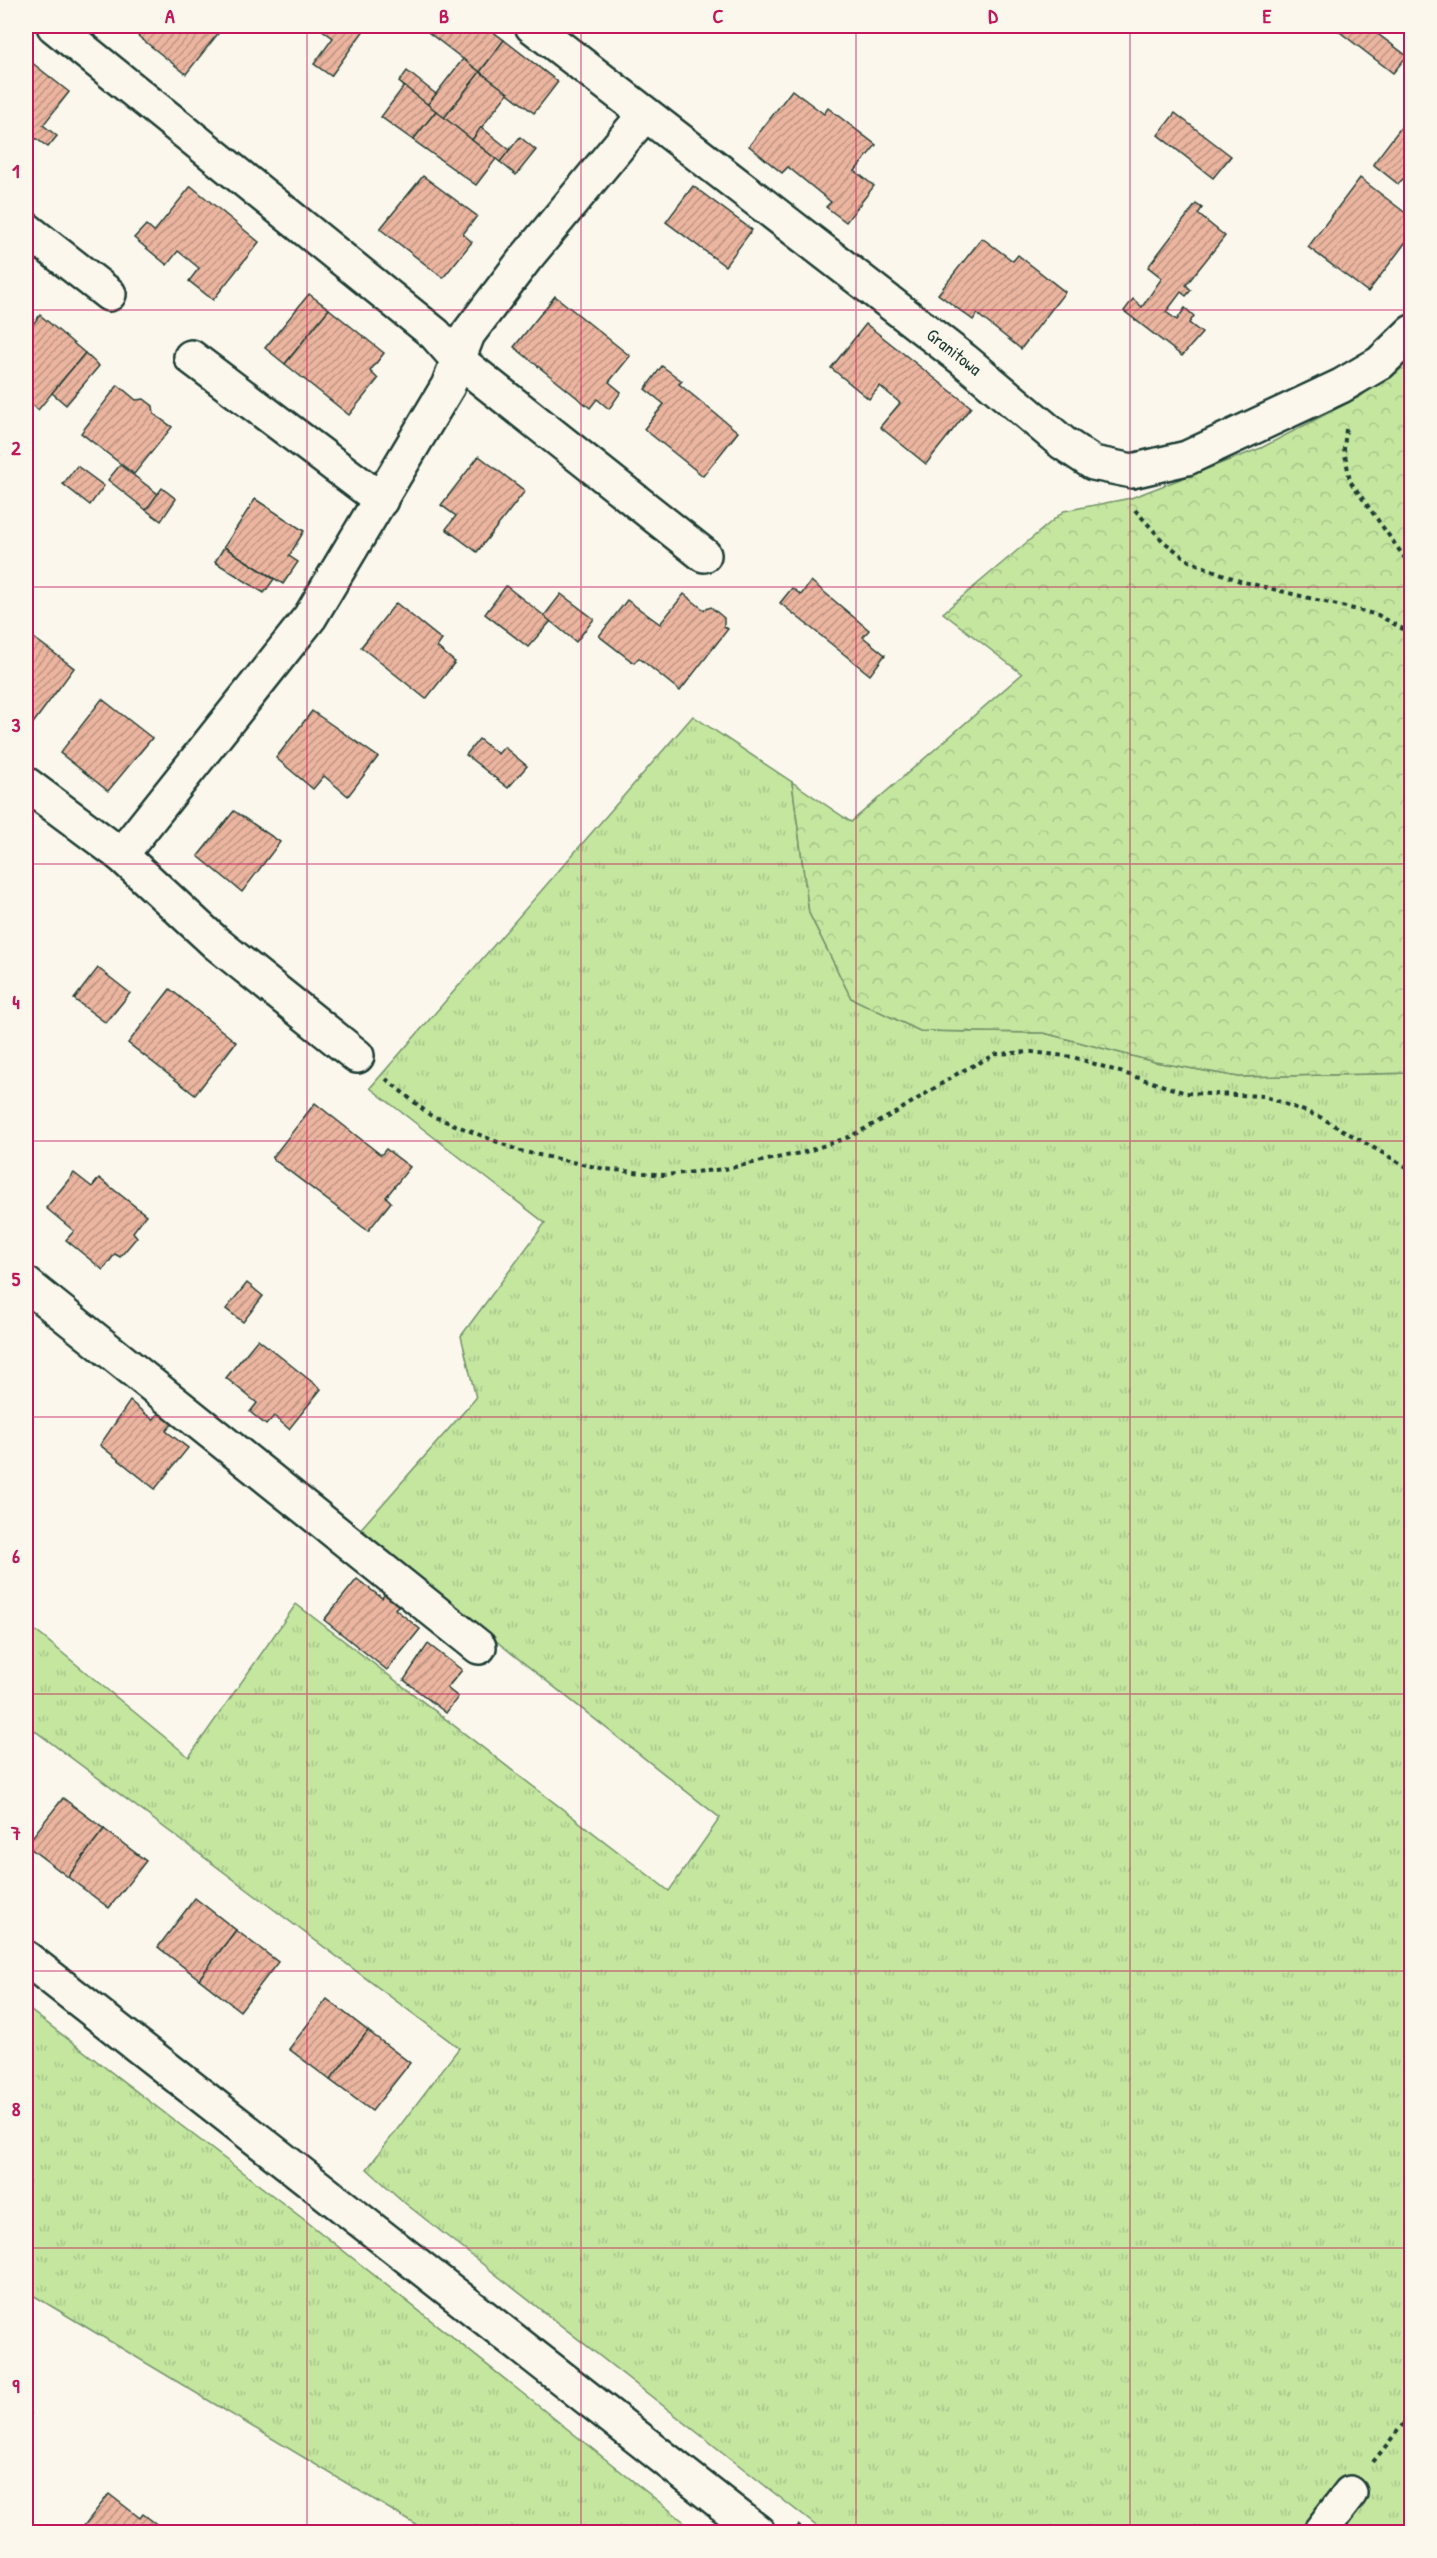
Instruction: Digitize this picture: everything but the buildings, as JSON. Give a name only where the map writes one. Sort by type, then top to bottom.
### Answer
[{"type":"street","points":[[54,26],[435,334],[458,360],[704,555]]},
{"type":"street","name":"Granitowa","points":[[531,26],[964,360],[1063,442],[1093,463],[1132,471],[1187,458],[1341,387],[1380,363],[1412,332]]},
{"type":"street","points":[[121,855],[310,617],[447,386],[468,334],[525,259],[645,114]]},
{"type":"street","points":[[26,229],[109,294]]},
{"type":"street","points":[[191,357],[381,500]]},
{"type":"street","points":[[26,784],[121,855],[216,944],[357,1056]]},
{"type":"street","points":[[26,1284],[479,1647]]},
{"type":"street","points":[[26,1958],[758,2532]]},
{"type":"street","points":[[1320,2532],[1350,2493]]},
{"type":"path","points":[[1341,387],[1348,418],[1344,449],[1350,481],[1412,568]]},
{"type":"path","points":[[1123,470],[1132,507],[1163,542],[1189,561],[1240,580],[1378,615],[1412,634]]},
{"type":"path","points":[[357,1056],[430,1115],[520,1150],[605,1169],[664,1174],[725,1169],[805,1152],[849,1137],[895,1113],[960,1072],[997,1054],[1032,1052],[1073,1057],[1186,1093],[1264,1096],[1320,1117],[1412,1170]]},
{"type":"path","points":[[1350,2493],[1412,2413]]},
{"type":"green space","points":[[1411,357],[1411,1073],[1239,1077],[1155,1062],[1044,1033],[920,1031],[851,998],[809,913],[792,782],[851,822],[1022,674],[943,613],[1064,511],[1131,498],[1261,448],[1361,396]]},
{"type":"green space","points":[[693,716],[792,782],[809,913],[851,998],[920,1031],[1044,1033],[1155,1062],[1239,1077],[1411,1073],[1411,2532],[824,2532],[406,2204],[367,2169],[459,2048],[26,1724],[26,1623],[189,1757],[296,1604],[669,1891],[720,1818],[358,1532],[476,1398],[461,1336],[545,1223],[370,1088]]},
{"type":"green space","points":[[26,2007],[306,2221],[697,2532],[428,2532],[26,2291]]}]
